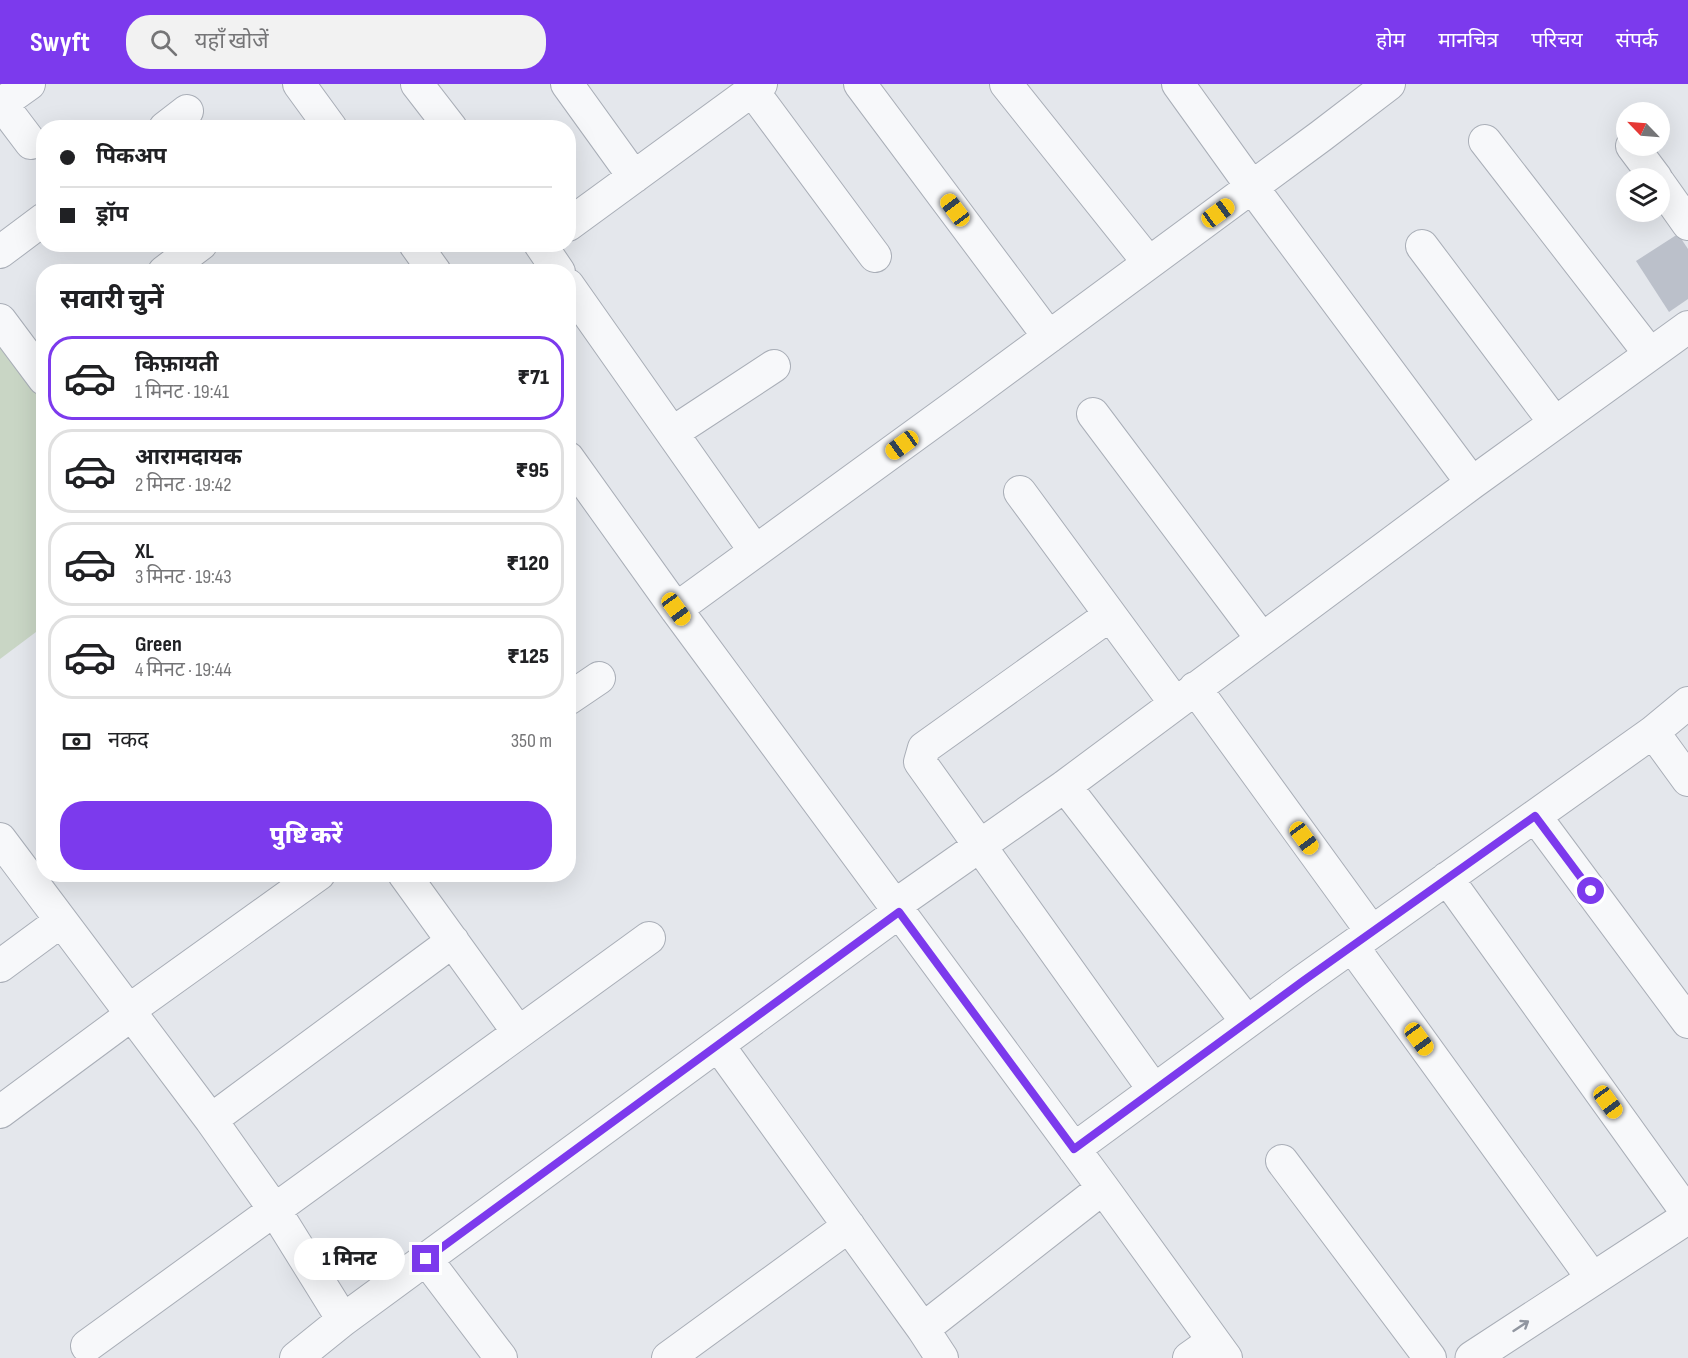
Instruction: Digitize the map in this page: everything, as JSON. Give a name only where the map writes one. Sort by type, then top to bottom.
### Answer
[{"type":"street","points":[[29,84],[1,103],[31,143]]},
{"type":"street","points":[[299,84],[325,120]]},
{"type":"street","points":[[417,84],[445,120]]},
{"type":"street","points":[[567,84],[634,177]]},
{"type":"street","points":[[860,84],[1049,336]]},
{"type":"street","points":[[1006,84],[1149,263]]},
{"type":"street","points":[[1178,84],[1472,483]]},
{"type":"street","points":[[676,609],[1149,263],[1389,84]]},
{"type":"street","points":[[576,219],[758,86],[875,256]]},
{"type":"street","points":[[1485,141],[1650,354]]},
{"type":"street","points":[[1642,156],[1653,168]]},
{"type":"street","points":[[1670,189],[1688,224]]},
{"type":"street","points":[[0,252],[36,225]]},
{"type":"street","points":[[1422,246],[1555,423]]},
{"type":"street","points":[[175,264],[190,252]]},
{"type":"street","points":[[576,296],[755,551]]},
{"type":"street","points":[[0,320],[36,363]]},
{"type":"street","points":[[296,1358],[343,1320],[718,1045],[981,845],[1065,786],[1472,483],[1688,327]]},
{"type":"street","points":[[672,434],[774,366]]},
{"type":"street","points":[[1093,414],[1262,639]]},
{"type":"street","points":[[576,469],[676,609],[1102,1188],[1209,1352]]},
{"type":"street","points":[[1020,492],[1110,615],[1185,696],[1362,939],[1593,1279]]},
{"type":"street","points":[[1110,615],[924,748],[920,762],[1154,1090]]},
{"type":"street","points":[[576,694],[599,678]]},
{"type":"street","points":[[1074,1149],[1246,1022],[1653,732],[1688,704]]},
{"type":"street","points":[[1653,732],[1688,780]]},
{"type":"street","points":[[1065,786],[1246,1022]]},
{"type":"street","points":[[1535,816],[1688,1022]]},
{"type":"street","points":[[0,838],[211,1120],[274,1209],[343,1320]]},
{"type":"street","points":[[1447,878],[1688,1216],[1472,1358]]},
{"type":"street","points":[[0,1113],[130,1013],[308,882]]},
{"type":"street","points":[[410,882],[518,1032]]},
{"type":"street","points":[[0,966],[61,921]]},
{"type":"street","points":[[87,1346],[649,938]]},
{"type":"street","points":[[211,1120],[453,941]]},
{"type":"street","points":[[718,1045],[942,1358]]},
{"type":"street","points":[[1282,1161],[1430,1358]]},
{"type":"street","points":[[923,1329],[1102,1188]]},
{"type":"street","points":[[668,1358],[849,1226]]},
{"type":"street","points":[[426,1259],[501,1358]]},
{"type":"green space","points":[[0,343],[36,392],[36,632],[0,659]]},
{"type":"building","points":[[1678,234],[1688,249],[1688,299],[1669,312],[1636,261]]},
{"type":"route","points":[[426,1259],[899,912],[1074,1149],[1303,981],[1535,816],[1591,891]]}]
